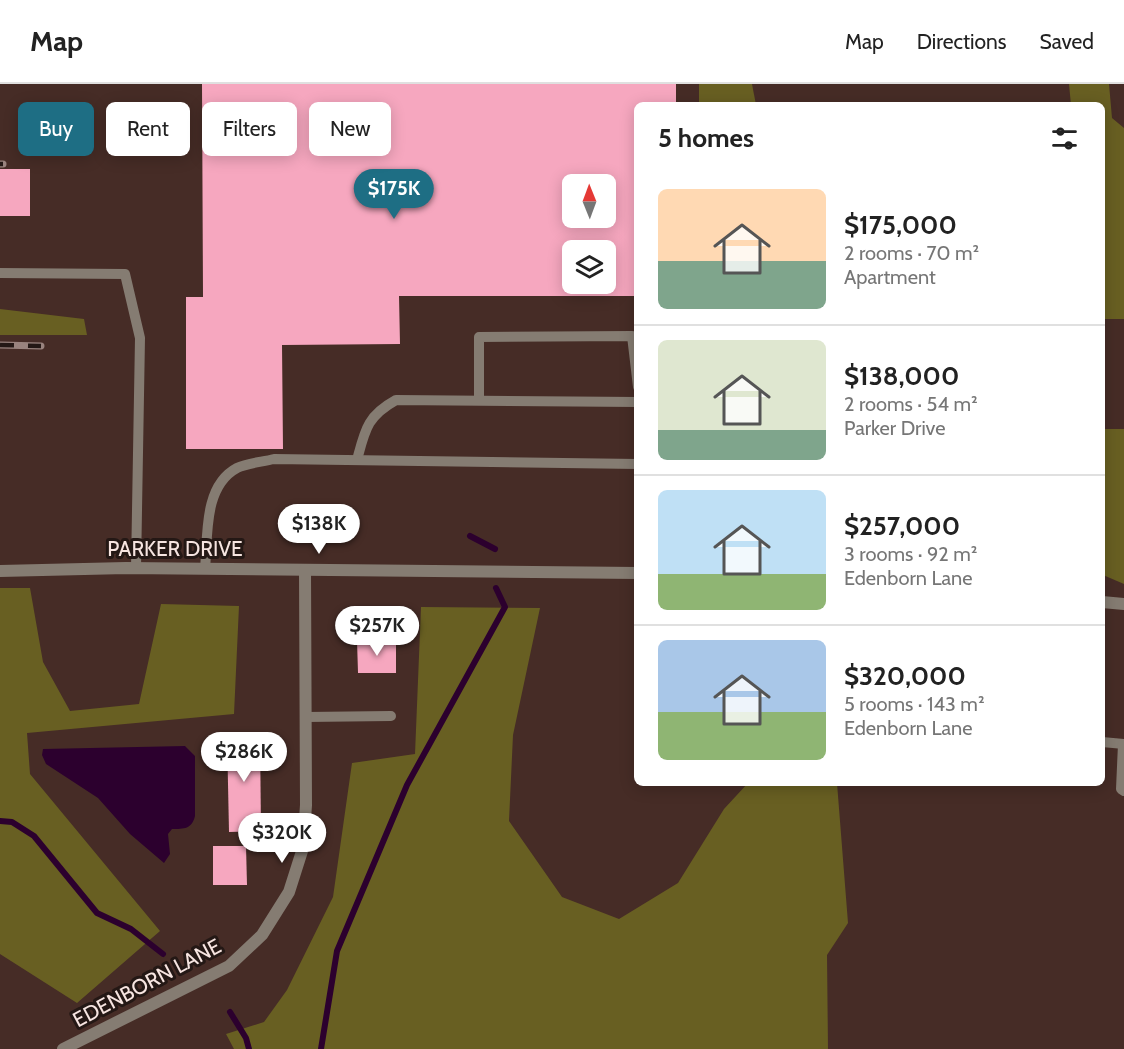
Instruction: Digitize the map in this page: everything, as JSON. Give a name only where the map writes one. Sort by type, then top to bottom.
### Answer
[{"type":"street","name":"PARKER DRIVE","points":[[0,571],[205,568],[634,573]]},
{"type":"street","name":"EDENBORN LANE","points":[[63,1049],[229,966],[262,935],[289,892],[303,848],[306,805],[305,570]]},
{"type":"street","points":[[1105,602],[1124,604]]},
{"type":"lane","points":[[0,273],[125,274],[140,338],[136,568]]},
{"type":"lane","points":[[479,400],[479,336],[632,336],[634,353]]},
{"type":"lane","points":[[357,460],[366,424],[381,408],[396,400],[634,402]]},
{"type":"lane","points":[[205,568],[211,503],[218,485],[236,468],[274,459],[634,464]]},
{"type":"lane","points":[[306,717],[391,716]]},
{"type":"lane","points":[[1105,742],[1123,744],[1120,789],[1124,791]]},
{"type":"shaded area","points":[[699,84],[752,84],[755,102],[699,102]]},
{"type":"shaded area","points":[[1069,84],[1109,84],[1112,118],[1124,128],[1124,319],[1105,319],[1105,102],[1071,102]]},
{"type":"shaded area","points":[[0,309],[84,319],[87,335],[0,335]]},
{"type":"shaded area","points":[[1105,429],[1124,429],[1124,584],[1105,576]]},
{"type":"shaded area","points":[[0,588],[30,588],[43,662],[70,711],[139,704],[161,604],[239,606],[234,714],[27,733],[30,774],[160,931],[77,1003],[0,954]]},
{"type":"shaded area","points":[[421,607],[540,608],[513,735],[509,821],[562,897],[619,919],[678,883],[724,809],[745,786],[837,786],[848,923],[827,955],[828,1049],[234,1049],[226,1034],[264,1022],[287,990],[333,897],[352,763],[415,754]]},
{"type":"shaded area","points":[[185,746],[195,756],[195,816],[190,826],[172,829],[168,834],[170,854],[164,863],[130,834],[98,798],[46,764],[42,755],[43,749]]},
{"type":"building","points":[[202,84],[676,84],[676,102],[634,102],[634,296],[399,296],[400,344],[282,345],[283,449],[186,449],[186,297],[203,297],[202,156],[297,156],[297,102],[202,102]]},
{"type":"building","points":[[0,169],[30,169],[30,216],[0,216]]},
{"type":"building","points":[[396,640],[396,673],[358,673],[357,641]]},
{"type":"building","points":[[260,735],[261,831],[229,832],[227,736]]},
{"type":"building","points":[[213,846],[246,846],[247,885],[213,885]]},
{"type":"waterway","points":[[470,536],[495,549]]},
{"type":"waterway","points":[[321,1049],[337,951],[407,785],[505,607],[496,588]]},
{"type":"waterway","points":[[0,821],[12,822],[34,836],[97,913],[131,929],[163,954]]},
{"type":"waterway","points":[[230,1012],[246,1038],[249,1049]]},
{"type":"railway","points":[[0,345],[41,346]]}]
